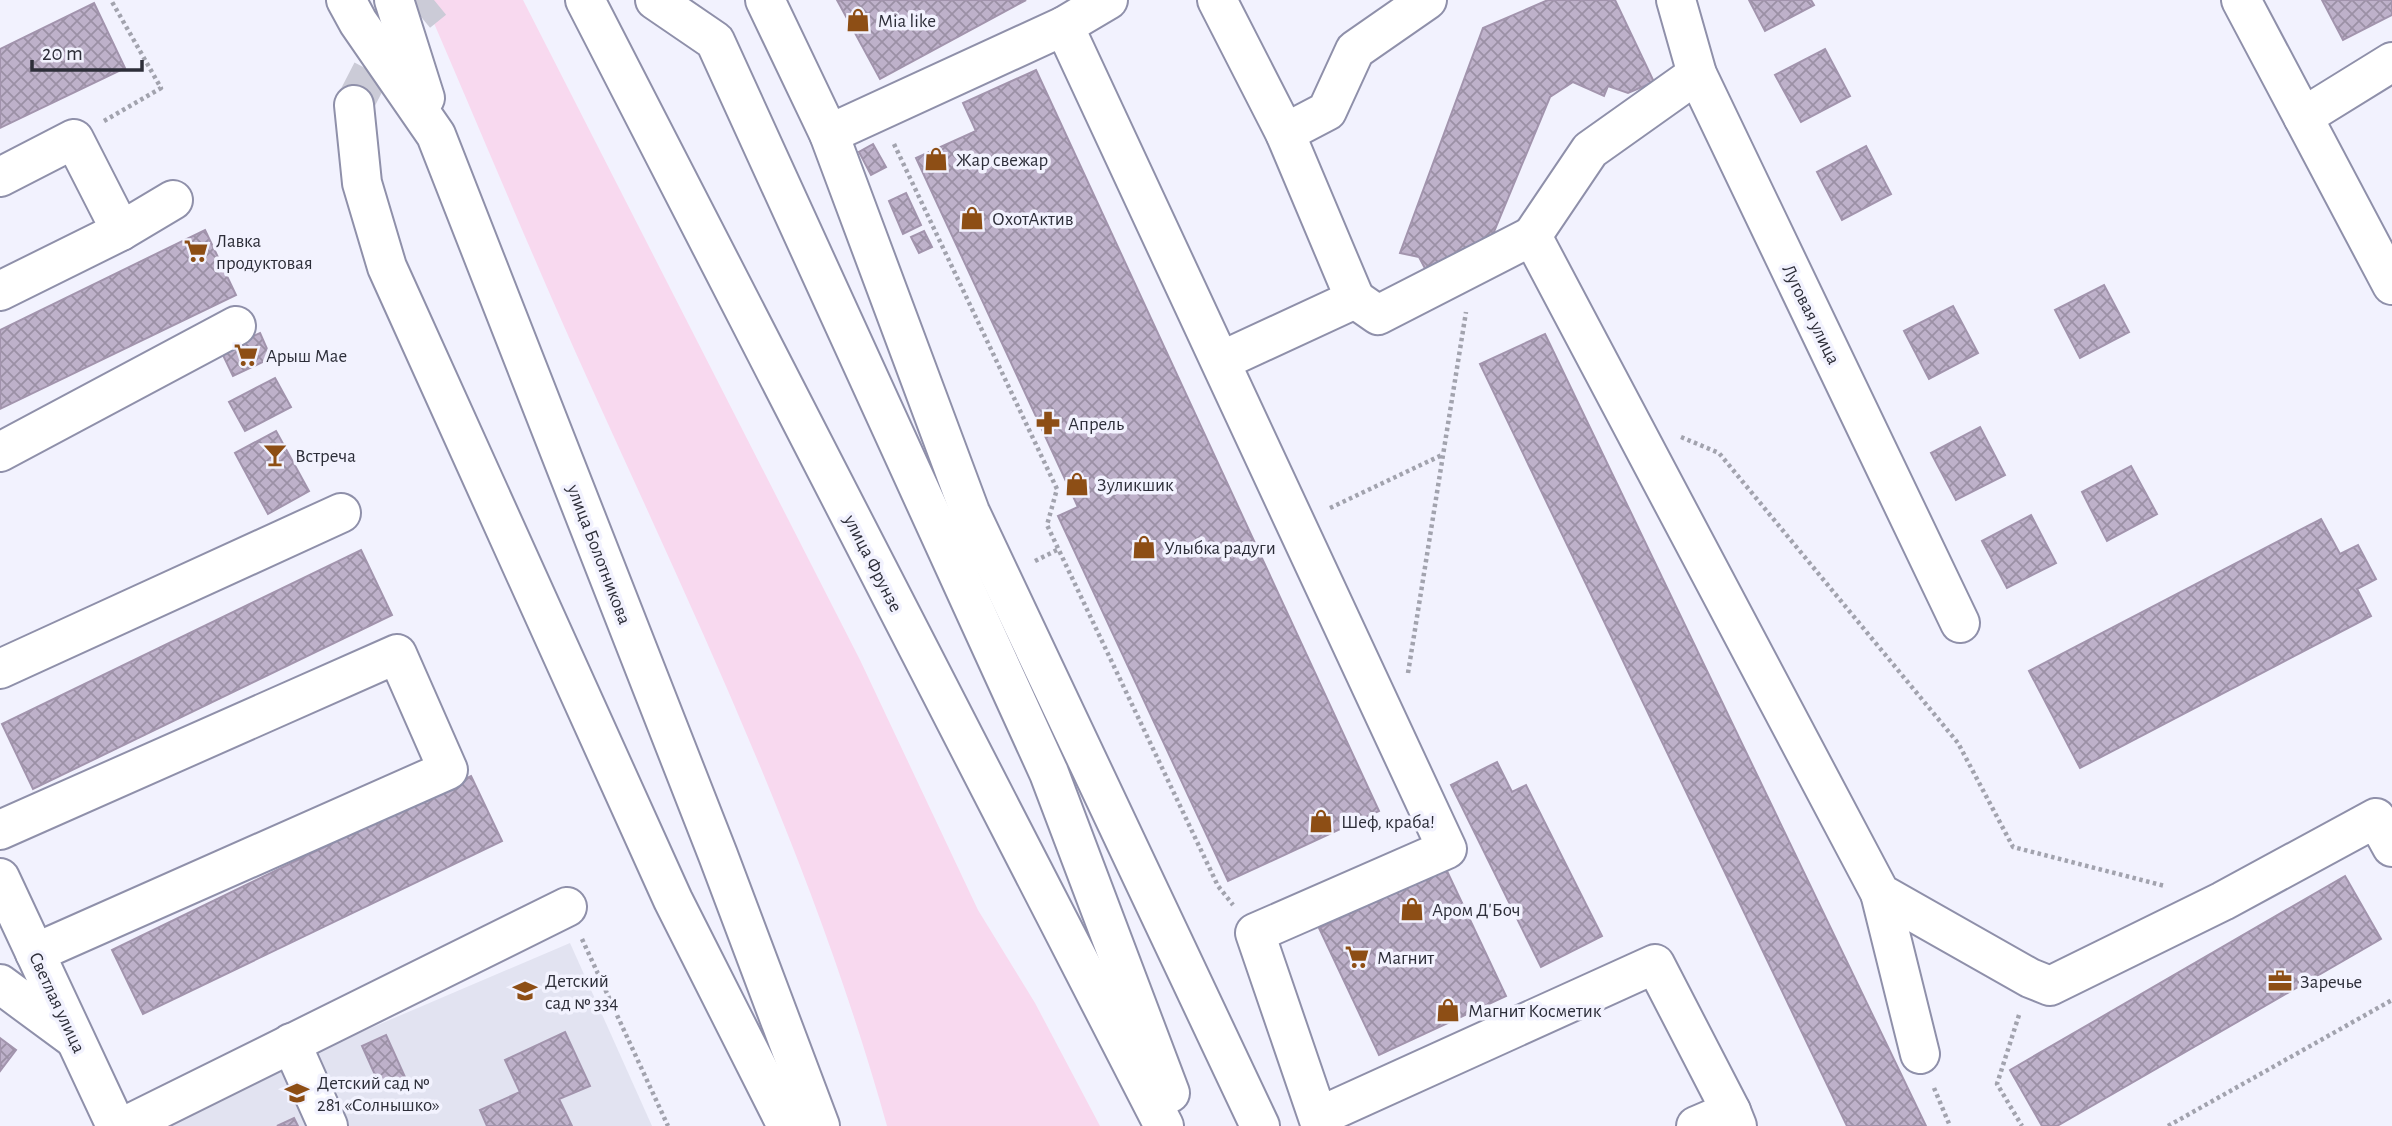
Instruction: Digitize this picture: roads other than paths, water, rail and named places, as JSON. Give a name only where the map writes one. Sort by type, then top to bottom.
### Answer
[{"type":"main road","name":"улица Болотникова","points":[[346,0],[358,22],[436,135],[718,855],[820,1126]]},
{"type":"main road","points":[[394,0],[436,135]]},
{"type":"main road","name":"улица Фрунзе","points":[[584,0],[1164,1126]]},
{"type":"main road","points":[[654,0],[715,41],[1058,793],[1183,1126]]},
{"type":"main road","points":[[765,0],[829,134],[970,512],[1260,1126]]},
{"type":"main road","points":[[829,134],[1064,26],[1108,0]]},
{"type":"main road","points":[[1217,0],[1285,133],[1355,299],[1378,315],[1532,236],[1590,150],[1697,74]]},
{"type":"main road","points":[[1285,133],[1327,111],[1354,50],[1427,0]]},
{"type":"main road","name":"Луговая улица","points":[[1676,0],[1697,74],[1960,623]]},
{"type":"main road","points":[[2241,0],[2392,285]]},
{"type":"main road","points":[[1064,26],[1447,849],[1255,933],[1320,1121],[1655,964],[1734,1119],[1696,1126]]},
{"type":"main road","points":[[2303,117],[2392,62]]},
{"type":"main road","points":[[354,105],[362,183],[387,267],[673,900],[787,1126]]},
{"type":"main road","points":[[0,177],[74,139],[121,231]]},
{"type":"main road","points":[[0,291],[121,231],[173,200]]},
{"type":"main road","points":[[1532,236],[1880,893],[1920,1054]]},
{"type":"main road","points":[[1221,361],[1355,299]]},
{"type":"main road","points":[[0,452],[236,326]]},
{"type":"main road","points":[[0,669],[341,513]]},
{"type":"main road","points":[[0,830],[397,654],[449,770],[35,953]]},
{"type":"main road","points":[[1880,893],[2031,978],[2050,986],[2223,901],[2376,818],[2392,847]]},
{"type":"main road","name":"Светлая улица","points":[[0,878],[75,1040],[127,1125]]},
{"type":"main road","points":[[127,1125],[567,907]]},
{"type":"main road","points":[[0,984],[75,1040]]},
{"type":"main road","points":[[291,1043],[328,1126]]},
{"type":"tunnel","points":[[354,105],[389,37],[434,0]]},
{"type":"place","name":"Mia like","points":[[858,20]]},
{"type":"place","name":"Жар свежар","points":[[936,159]]},
{"type":"place","name":"ОхотАктив","points":[[972,218]]},
{"type":"place","name":"Лавка продуктовая","points":[[196,251]]},
{"type":"place","name":"Арыш Мае","points":[[246,355]]},
{"type":"place","name":"Апрель","points":[[1048,423]]},
{"type":"place","name":"Встреча","points":[[275,455]]},
{"type":"place","name":"Зуликшик","points":[[1077,484]]},
{"type":"place","name":"Улыбка радуги","points":[[1144,547]]},
{"type":"place","name":"Шеф, краба!","points":[[1321,821]]},
{"type":"place","name":"Аром Д'Боч","points":[[1412,909]]},
{"type":"place","name":"Магнит","points":[[1357,957]]},
{"type":"place","name":"Заречье","points":[[2280,981]]},
{"type":"place","name":"Детский сад № 334","points":[[525,991]]},
{"type":"place","name":"Магнит Косметик","points":[[1448,1010]]},
{"type":"place","name":"Детский сад № 281 «Солнышко»","points":[[297,1093]]}]
